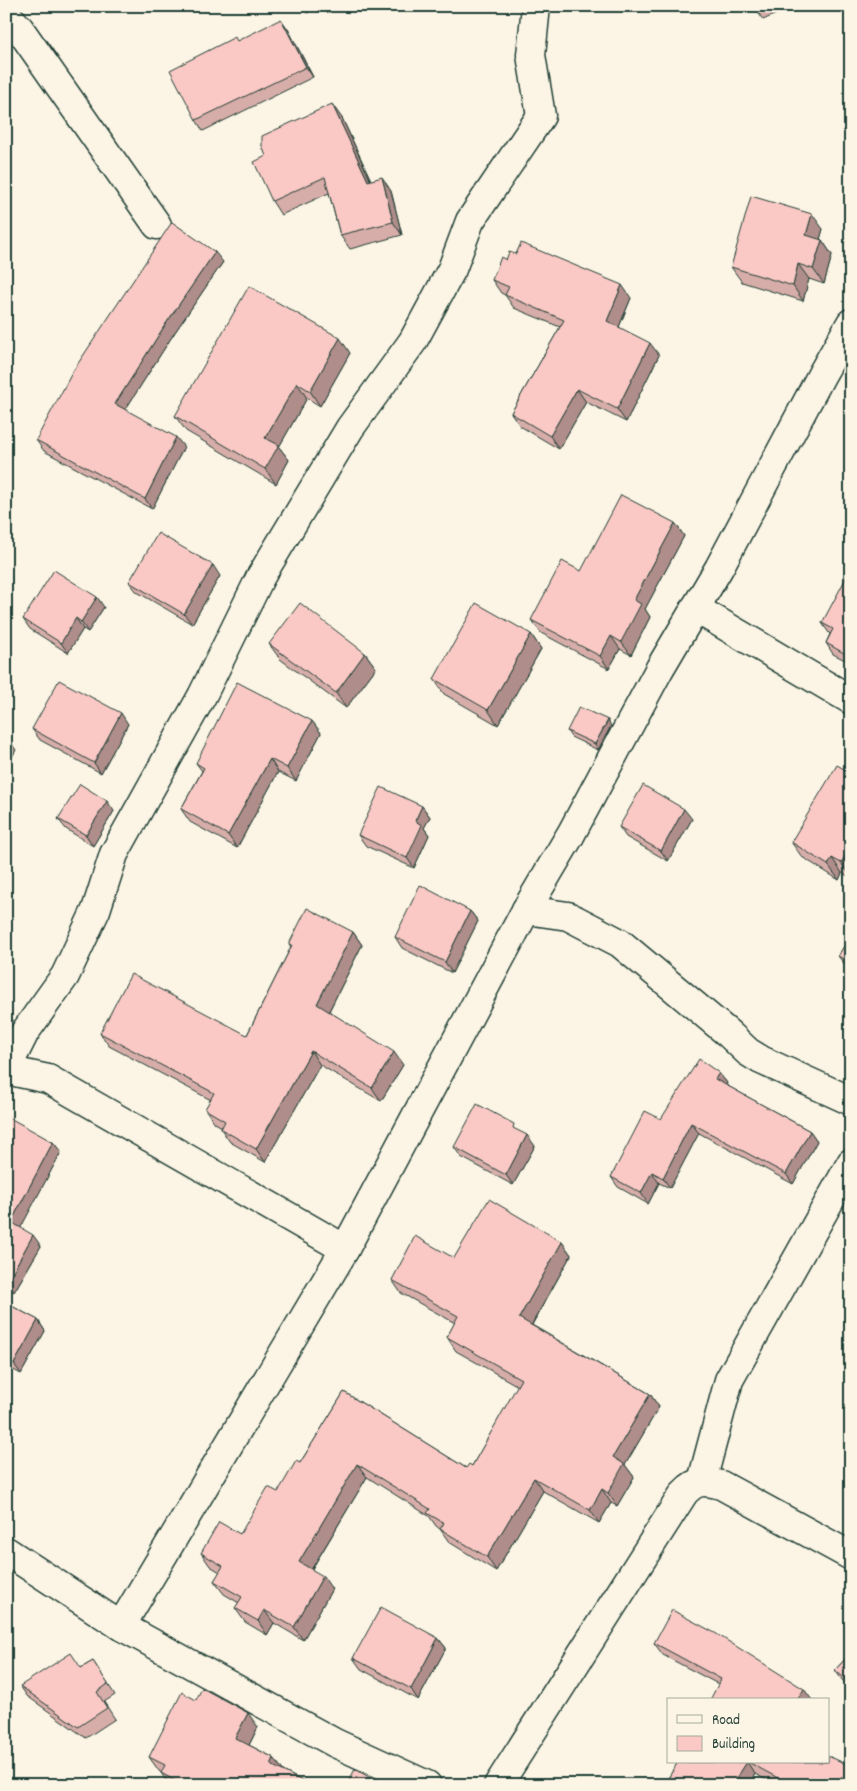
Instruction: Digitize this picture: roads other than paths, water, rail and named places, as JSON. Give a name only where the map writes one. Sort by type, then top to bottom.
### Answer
[{"type":"street","points":[[345,1249],[48,1079],[6,1070],[25,1032],[65,976],[96,910],[114,854],[202,696],[261,576],[350,428],[413,341],[452,270],[470,221],[541,116],[531,55],[536,6]]},
{"type":"street","points":[[6,14],[19,28],[158,225]]},
{"type":"street","points":[[121,1626],[345,1249],[526,910],[571,834],[660,668],[719,568],[851,323]]},
{"type":"street","points":[[696,608],[851,700]]},
{"type":"street","points":[[526,910],[568,916],[620,943],[748,1052],[761,1060],[851,1102]]},
{"type":"street","points":[[702,1481],[729,1380],[851,1163]]},
{"type":"street","points":[[498,1785],[684,1493],[691,1486],[702,1481],[721,1485],[851,1556]]},
{"type":"street","points":[[6,1551],[121,1626],[335,1743],[427,1785]]}]
